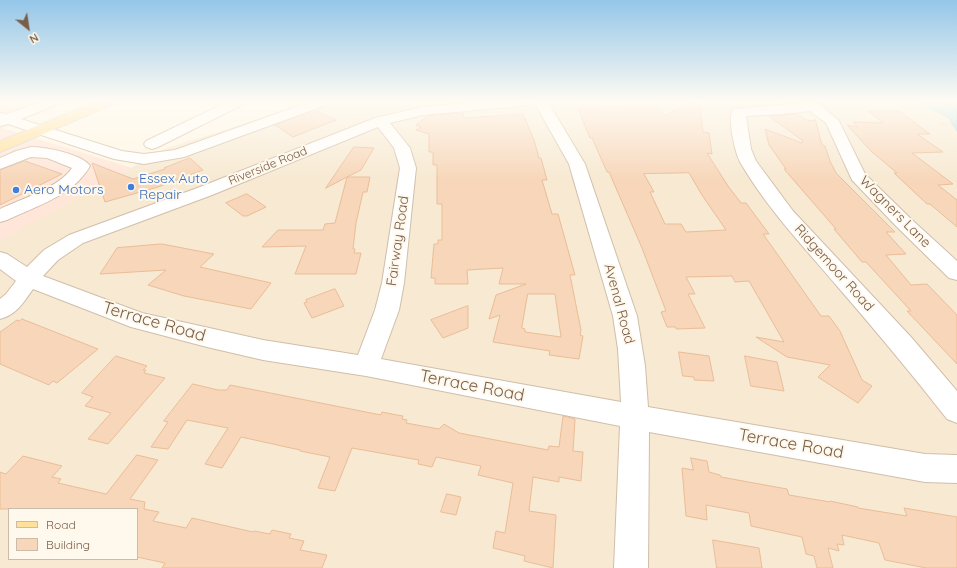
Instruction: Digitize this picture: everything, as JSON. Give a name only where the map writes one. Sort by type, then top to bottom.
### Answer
[{"type":"main road","points":[[0,136],[30,129]]},
{"type":"main road","points":[[0,147],[31,129]]},
{"type":"street","points":[[34,129],[120,156],[144,159],[178,154],[248,129]]},
{"type":"street","points":[[152,144],[183,129]]},
{"type":"street","name":"Riverside Road","points":[[0,311],[14,300],[38,267],[76,239],[263,169],[362,129]]},
{"type":"street","name":"Fairway Road","points":[[366,366],[387,310],[393,283],[408,168],[407,157],[403,146],[387,129]]},
{"type":"street","name":"Avenal Road","points":[[556,129],[577,164],[625,316],[630,340],[634,377],[635,417],[631,568]]},
{"type":"street","name":"Ridgemoor Road","points":[[739,129],[748,161],[786,215],[902,344],[957,411]]},
{"type":"street","name":"Wagners Lane","points":[[836,129],[858,176],[892,211],[957,273]]},
{"type":"street","points":[[0,164],[22,154],[36,151],[58,156],[82,166],[81,171],[73,179],[51,192],[0,216]]},
{"type":"street","name":"Terrace Road","points":[[0,258],[29,279],[139,321],[262,350],[366,366],[635,417],[925,468],[957,469]]},
{"type":"shaded area","points":[[0,129],[5,129],[132,168],[0,241]]},
{"type":"shaded area","points":[[229,129],[955,129],[957,131],[957,568],[0,568],[0,240],[167,148]]},
{"type":"building","points":[[280,129],[314,129],[293,137]]},
{"type":"building","points":[[418,129],[529,129],[539,158],[541,158],[547,180],[542,180],[552,214],[558,214],[575,275],[570,275],[581,330],[580,335],[583,336],[579,359],[549,355],[550,351],[493,342],[500,315],[489,319],[496,295],[526,284],[499,284],[503,268],[467,270],[468,284],[435,284],[435,278],[431,278],[434,244],[438,244],[438,240],[442,240],[442,204],[437,204],[437,165],[433,165],[433,152],[429,152],[429,134],[416,130]],"holes":[[[528,294],[555,294],[561,337],[525,332],[525,329],[522,328]]]},
{"type":"building","points":[[586,129],[703,129],[703,132],[709,133],[712,154],[707,153],[728,186],[741,203],[746,203],[769,234],[763,234],[821,316],[829,316],[840,331],[862,380],[872,386],[858,403],[818,377],[830,365],[787,357],[756,337],[784,342],[749,281],[735,282],[732,276],[686,277],[695,294],[688,294],[705,328],[676,329],[676,327],[667,327],[661,312],[666,311],[642,248],[609,172],[607,172],[592,138],[590,138]],"holes":[[[689,173],[726,230],[686,232],[681,224],[665,224],[650,192],[654,192],[644,174]]]},
{"type":"building","points":[[765,129],[802,143],[803,141],[786,129],[818,129],[822,145],[825,146],[836,173],[895,232],[886,232],[906,254],[886,255],[911,285],[927,284],[957,315],[957,364],[907,311],[911,311],[866,262],[862,262],[834,229],[836,229],[784,169],[786,169],[769,145]]},
{"type":"building","points":[[850,129],[923,129],[930,134],[917,134],[943,152],[912,153],[953,184],[938,185],[957,200],[957,227],[930,204],[927,204],[894,173],[897,173],[871,151]]},
{"type":"building","points":[[354,147],[374,148],[361,170],[326,188]]},
{"type":"building","points":[[190,158],[203,170],[158,187],[105,202],[92,163],[133,179],[165,169],[164,168]]},
{"type":"building","name":"Aero Motors","points":[[25,161],[62,174],[0,205],[0,170]]},
{"type":"building","points":[[347,177],[370,177],[367,192],[363,192],[356,223],[353,249],[355,249],[354,253],[361,253],[356,274],[295,274],[306,246],[262,247],[278,230],[323,230],[325,224],[335,223]]},
{"type":"building","points":[[247,194],[266,207],[247,216],[243,216],[226,203]]},
{"type":"building","points":[[162,244],[214,254],[200,267],[271,283],[251,309],[184,296],[148,285],[166,270],[100,274],[117,248]]},
{"type":"building","points":[[335,289],[344,306],[312,318],[304,303],[307,302],[306,300]]},
{"type":"building","points":[[468,306],[468,328],[443,338],[431,320]]},
{"type":"building","points":[[22,319],[98,349],[57,383],[53,381],[49,385],[0,364],[0,332],[17,320],[19,321]]},
{"type":"building","points":[[679,352],[709,356],[714,381],[694,380],[694,377],[683,376]]},
{"type":"building","points":[[116,356],[147,366],[143,370],[146,370],[144,373],[165,378],[108,444],[88,439],[111,413],[85,406],[93,397],[82,393]]},
{"type":"building","points":[[745,356],[777,362],[784,391],[751,386]]},
{"type":"building","points":[[193,384],[218,390],[227,390],[230,385],[381,415],[382,412],[403,416],[402,419],[407,420],[406,423],[439,429],[444,424],[459,433],[548,450],[549,446],[559,447],[563,416],[575,419],[573,451],[583,452],[581,481],[559,477],[559,482],[533,477],[529,511],[556,515],[553,568],[524,561],[525,556],[493,548],[496,531],[505,533],[513,483],[478,475],[481,466],[436,457],[432,467],[418,464],[419,460],[352,448],[335,491],[318,488],[330,457],[241,437],[222,468],[205,464],[228,428],[187,420],[168,449],[151,447],[168,422],[164,421]]},
{"type":"building","points":[[137,455],[158,460],[130,499],[145,502],[144,509],[159,512],[153,521],[186,528],[192,518],[253,532],[270,534],[272,530],[291,534],[289,538],[304,541],[300,550],[327,555],[322,568],[162,568],[165,563],[138,557],[138,508],[0,509],[0,472],[6,474],[23,456],[62,466],[52,477],[61,479],[58,483],[106,494]]},
{"type":"building","points":[[691,458],[707,461],[709,472],[720,475],[721,477],[787,489],[789,495],[830,501],[858,508],[907,516],[904,508],[957,517],[957,568],[926,568],[885,560],[879,543],[842,535],[844,545],[837,544],[839,551],[828,548],[833,568],[817,568],[814,556],[806,554],[802,537],[751,526],[749,513],[706,505],[707,520],[686,516],[682,468],[693,470]]},
{"type":"building","points":[[447,494],[461,497],[456,515],[441,512]]},
{"type":"building","points":[[713,540],[759,548],[762,568],[717,568]]},
{"type":"place","name":"Essex Auto Repair","points":[[131,187]]},
{"type":"place","name":"Aero Motors","points":[[16,190]]}]
